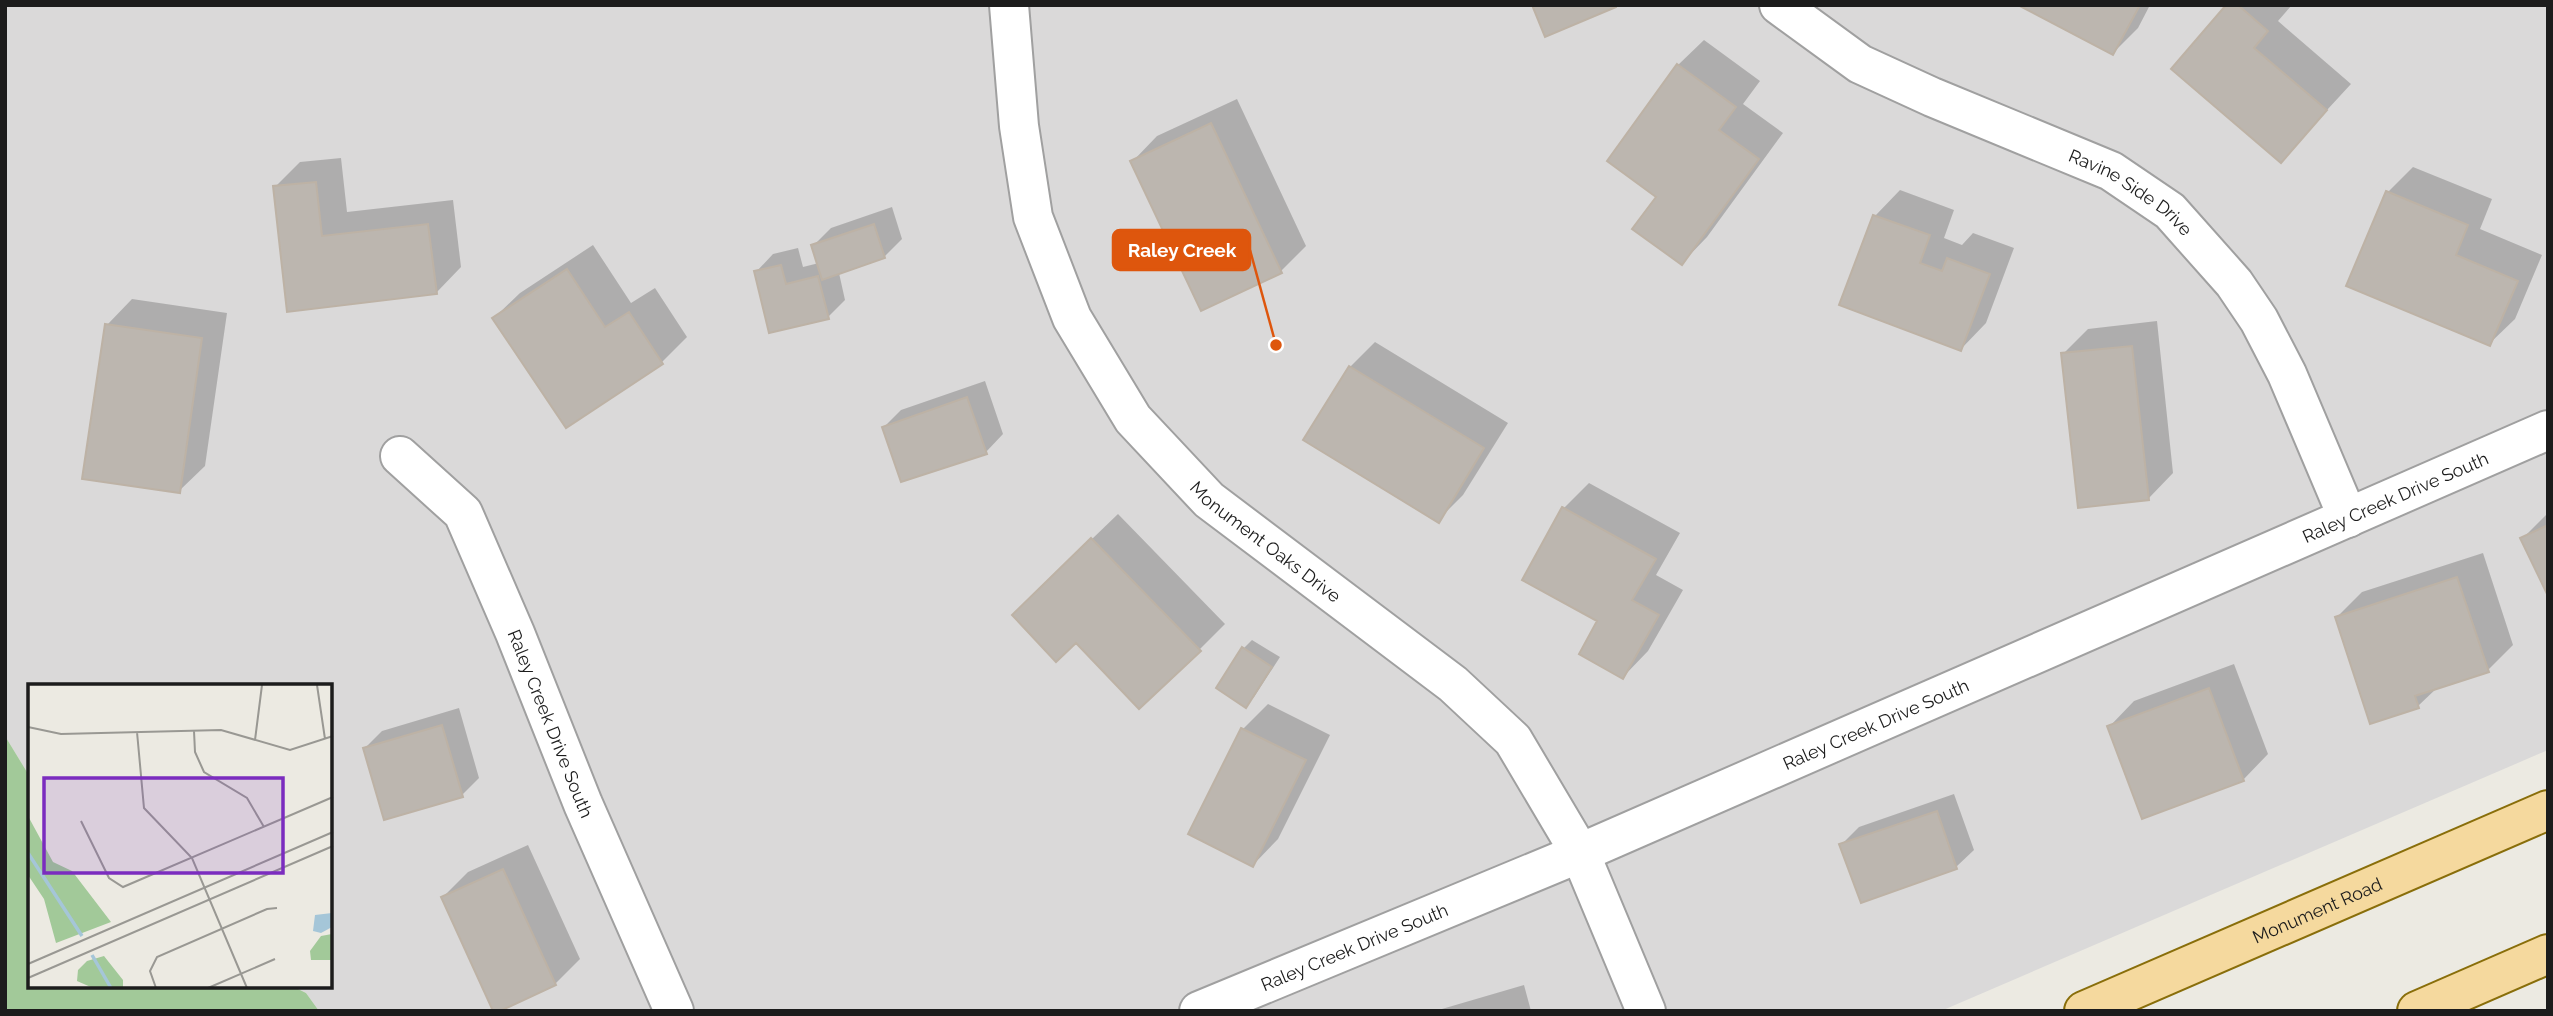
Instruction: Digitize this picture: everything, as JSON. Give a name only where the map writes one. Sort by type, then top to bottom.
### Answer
[{"type":"main road","name":"Monument Road","points":[[2084,1011],[2548,810]]},
{"type":"main road","points":[[2417,1011],[2548,954]]},
{"type":"street","name":"Monument Oaks Drive","points":[[1009,5],[1019,126],[1033,217],[1072,318],[1133,419],[1209,500],[1453,684],[1513,740],[1580,853],[1646,1011]]},
{"type":"street","name":"Ravine Side Drive","points":[[1779,5],[1860,64],[1932,97],[2111,171],[2170,211],[2234,283],[2259,320],[2287,374],[2347,518]]},
{"type":"street","name":"Raley Creek Drive South","points":[[1199,1011],[1580,853],[2548,430]]},
{"type":"street","name":"Raley Creek Drive South","points":[[400,456],[463,513],[583,804],[674,1011]]},
{"type":"shaded area","points":[[5,5],[2548,5],[2548,750],[1941,1011],[319,1011],[306,993],[296,988],[332,988],[332,684],[28,684],[28,774],[5,736]]},
{"type":"green space","points":[[5,736],[28,774],[28,988],[296,988],[306,993],[319,1011],[5,1011]]},
{"type":"building","points":[[1532,5],[1616,5],[1616,7],[1545,37]]},
{"type":"building","points":[[2018,5],[2140,5],[2113,55]]},
{"type":"building","points":[[2226,5],[2238,5],[2268,31],[2254,48],[2327,110],[2281,163],[2171,69]]},
{"type":"building","points":[[1677,64],[1736,107],[1719,130],[1759,159],[1682,265],[1632,229],[1656,197],[1607,161]]},
{"type":"building","points":[[1211,123],[1282,273],[1201,311],[1130,161]]},
{"type":"building","points":[[316,182],[322,236],[428,224],[437,294],[287,312],[273,186]]},
{"type":"building","points":[[2386,191],[2468,225],[2456,255],[2518,281],[2490,346],[2346,286]]},
{"type":"building","points":[[1873,215],[1930,235],[1920,263],[1942,271],[1947,258],[1990,274],[1961,351],[1839,305]]},
{"type":"building","points":[[874,224],[885,258],[822,280],[811,245]]},
{"type":"building","points":[[781,265],[786,284],[818,276],[829,319],[769,333],[754,271]]},
{"type":"building","points":[[567,269],[605,327],[629,312],[663,364],[566,428],[492,318]]},
{"type":"building","points":[[105,324],[202,338],[180,493],[82,479]]},
{"type":"building","points":[[2132,346],[2149,500],[2078,508],[2061,353]]},
{"type":"building","points":[[1349,366],[1484,448],[1439,523],[1303,440]]},
{"type":"building","points":[[967,397],[987,454],[901,482],[882,427]]},
{"type":"building","points":[[1562,507],[1656,559],[1632,600],[1659,615],[1623,679],[1579,654],[1597,621],[1522,580]]},
{"type":"building","points":[[2548,525],[2548,596],[2520,538]]},
{"type":"building","points":[[1091,538],[1201,651],[1139,709],[1076,643],[1056,662],[1012,615]]},
{"type":"building","points":[[2457,577],[2489,672],[2415,696],[2419,708],[2370,724],[2335,617]]},
{"type":"building","points":[[1242,647],[1272,667],[1246,708],[1216,688]]},
{"type":"building","points":[[2209,688],[2244,781],[2142,819],[2107,726]]},
{"type":"building","points":[[442,725],[463,797],[384,820],[363,748]]},
{"type":"building","points":[[1241,728],[1306,760],[1253,867],[1188,834]]},
{"type":"building","points":[[1937,811],[1957,869],[1861,903],[1839,844]]},
{"type":"building","points":[[503,869],[556,985],[500,1011],[493,1011],[441,897]]},
{"type":"place","name":"Raley Creek","points":[[1276,345]]}]
